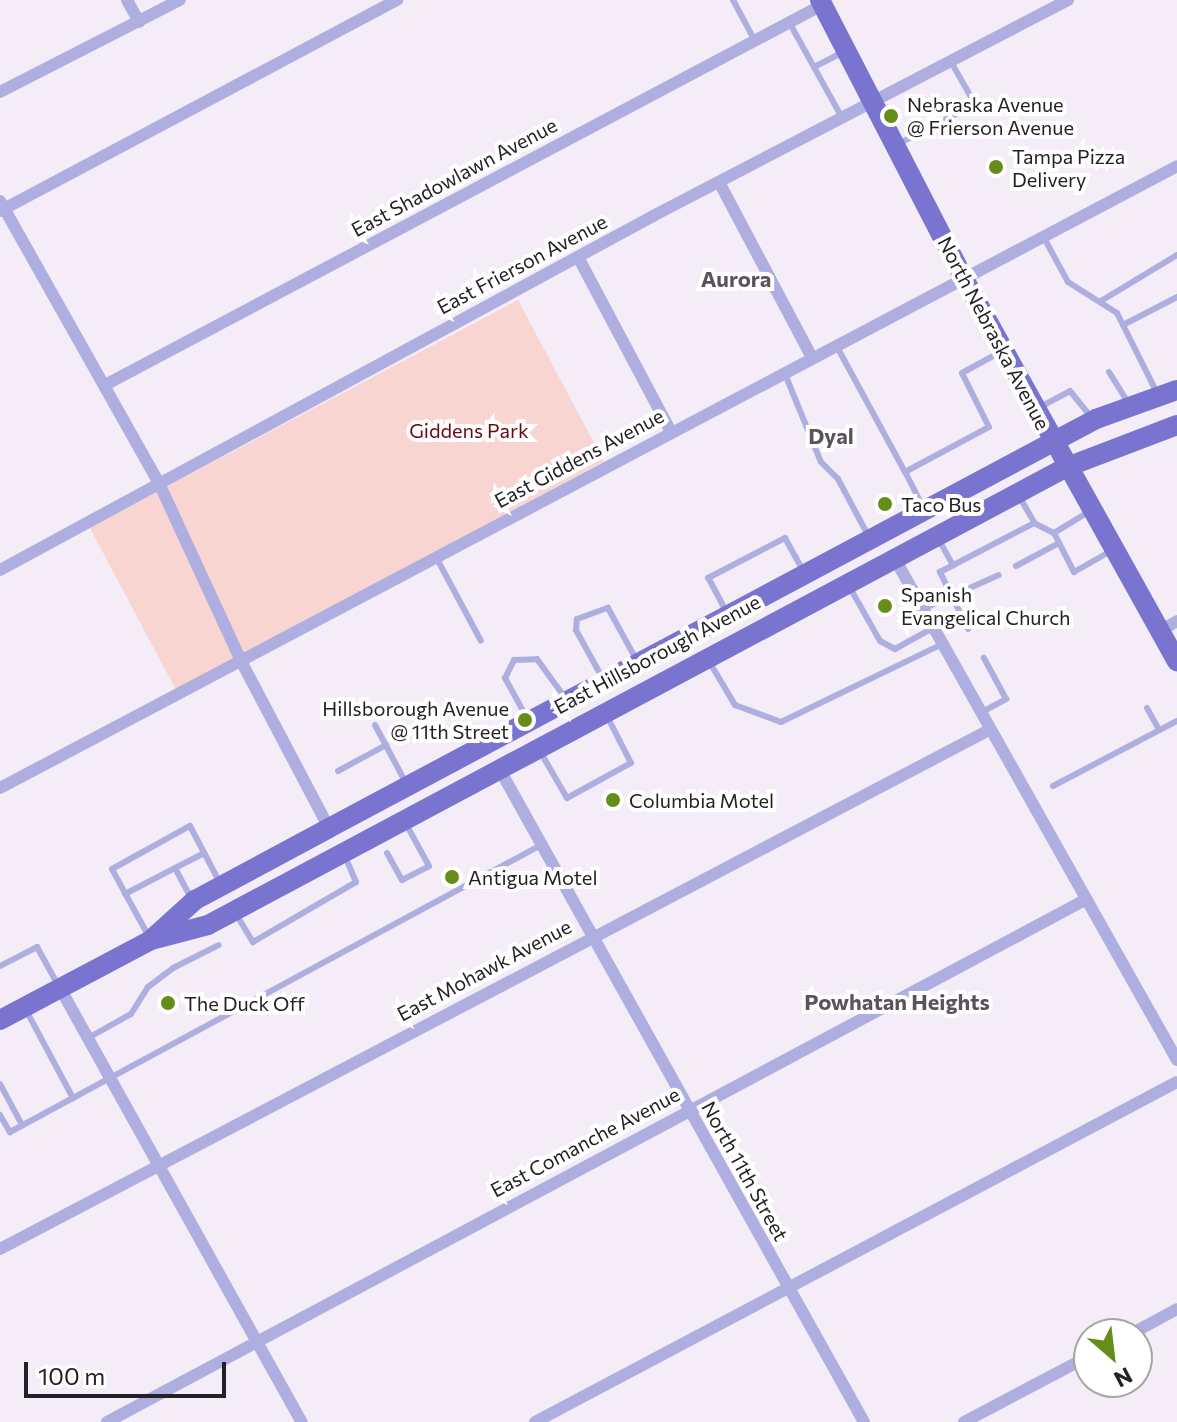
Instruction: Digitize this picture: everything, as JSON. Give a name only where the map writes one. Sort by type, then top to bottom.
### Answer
[{"type":"main road","name":"North Nebraska Avenue","points":[[821,2],[963,277],[1053,442],[1114,550],[1168,626],[1177,661]]},
{"type":"main road","name":"East Hillsborough Avenue","points":[[151,940],[193,902],[329,828],[1053,442],[1129,406],[1168,394]]},
{"type":"main road","name":"East Hillsborough Avenue","points":[[0,1020],[151,940],[208,925],[1067,467],[1177,425]]},
{"type":"main road","points":[[646,693],[658,672],[725,634],[728,615]]},
{"type":"main road","points":[[500,770],[501,752],[521,727]]},
{"type":"main road","points":[[314,869],[329,843],[329,828]]},
{"type":"street","points":[[127,0],[139,22]]},
{"type":"street","points":[[0,92],[180,0]]},
{"type":"street","points":[[329,828],[241,661],[158,481],[1,207],[397,0]]},
{"type":"street","name":"East Frierson Avenue","points":[[0,570],[158,481],[872,99],[1068,0]]},
{"type":"street","name":"East Shadowlawn Avenue","points":[[105,385],[755,41],[821,2]]},
{"type":"street","name":"East Giddens Avenue","points":[[0,788],[811,356],[1177,166]]},
{"type":"street","points":[[719,182],[811,356]]},
{"type":"street","points":[[578,257],[671,432]]},
{"type":"street","points":[[895,559],[1177,1060]]},
{"type":"street","name":"East Mohawk Avenue","points":[[0,1249],[590,936],[989,730]]},
{"type":"street","name":"North 11th Street","points":[[500,770],[687,1110],[864,1422]]},
{"type":"street","name":"East Comanche Avenue","points":[[107,1422],[1085,900]]},
{"type":"street","points":[[60,988],[302,1422]]},
{"type":"street","points":[[535,1422],[1177,1082]]},
{"type":"street","points":[[1153,1322],[1177,1309]]},
{"type":"street","points":[[964,1422],[1073,1364]]},
{"type":"lane","points":[[733,0],[755,41]]},
{"type":"lane","points":[[789,22],[841,116]]},
{"type":"lane","points":[[814,67],[846,50]]},
{"type":"lane","points":[[895,145],[975,104],[950,60]]},
{"type":"lane","points":[[1043,236],[1068,282],[1111,306],[1168,394]]},
{"type":"lane","points":[[1101,301],[1177,255]]},
{"type":"lane","points":[[1123,325],[1177,297]]},
{"type":"lane","points":[[835,344],[925,510]]},
{"type":"lane","points":[[905,472],[989,427],[962,373],[1003,350]]},
{"type":"lane","points":[[784,371],[821,462],[838,479],[870,540]]},
{"type":"lane","points":[[1109,372],[1129,406]]},
{"type":"lane","points":[[1035,409],[1070,391],[1094,421]]},
{"type":"lane","points":[[1018,493],[1035,524],[1054,533],[1074,572],[1114,550]]},
{"type":"lane","points":[[1054,533],[1092,510]]},
{"type":"lane","points":[[968,629],[940,572],[979,557],[1035,524]]},
{"type":"lane","points":[[937,536],[953,565]]},
{"type":"lane","points":[[728,615],[708,578],[785,538],[805,574]]},
{"type":"lane","points":[[1016,566],[1059,543]]},
{"type":"lane","points":[[436,557],[481,641]]},
{"type":"lane","points":[[923,609],[953,599],[999,575]]},
{"type":"lane","points":[[848,584],[880,641],[895,649],[933,628]]},
{"type":"lane","points":[[604,682],[576,630],[577,619],[587,613],[608,608],[638,664]]},
{"type":"lane","points":[[708,659],[735,705],[781,722],[942,644]]},
{"type":"lane","points":[[980,713],[1006,699],[984,658]]},
{"type":"lane","points":[[521,727],[505,678],[506,667],[514,660],[537,659],[568,702]]},
{"type":"lane","points":[[1147,708],[1159,730]]},
{"type":"lane","points":[[539,750],[567,798],[631,763],[606,714]]},
{"type":"lane","points":[[1053,786],[1177,721]]},
{"type":"lane","points":[[375,725],[408,786]]},
{"type":"lane","points":[[338,771],[386,745]]},
{"type":"lane","points":[[387,853],[402,880],[429,866],[405,821]]},
{"type":"lane","points":[[151,940],[112,869],[190,826],[221,886]]},
{"type":"lane","points":[[0,1137],[541,845]]},
{"type":"lane","points":[[125,894],[204,853]]},
{"type":"lane","points":[[234,911],[253,942],[356,882],[344,853]]},
{"type":"lane","points":[[175,868],[193,902]]},
{"type":"lane","points":[[88,1038],[131,1014],[148,987],[173,968],[219,945]]},
{"type":"lane","points":[[0,966],[37,947],[60,988]]},
{"type":"lane","points":[[24,1007],[73,1098]]},
{"type":"lane","points":[[0,1084],[22,1125]]},
{"type":"lane","points":[[0,1115],[10,1132]]},
{"type":"green space","name":"Giddens Park","points":[[518,300],[604,462],[176,689],[90,528]]},
{"type":"place","name":"Nebraska Avenue @ Frierson Avenue","points":[[891,116]]},
{"type":"place","name":"Tampa Pizza Delivery","points":[[996,167]]},
{"type":"place","name":"Taco Bus","points":[[885,504]]},
{"type":"place","name":"Spanish Evangelical Church","points":[[885,606]]},
{"type":"place","name":"Hillsborough Avenue @ 11th Street","points":[[525,720]]},
{"type":"place","name":"Columbia Motel","points":[[613,800]]},
{"type":"place","name":"Antigua Motel","points":[[452,877]]},
{"type":"place","name":"The Duck Off","points":[[168,1003]]},
{"type":"district","name":"Aurora","points":[[736,279]]},
{"type":"district","name":"Dyal","points":[[831,436]]},
{"type":"district","name":"Powhatan Heights","points":[[897,1002]]}]
